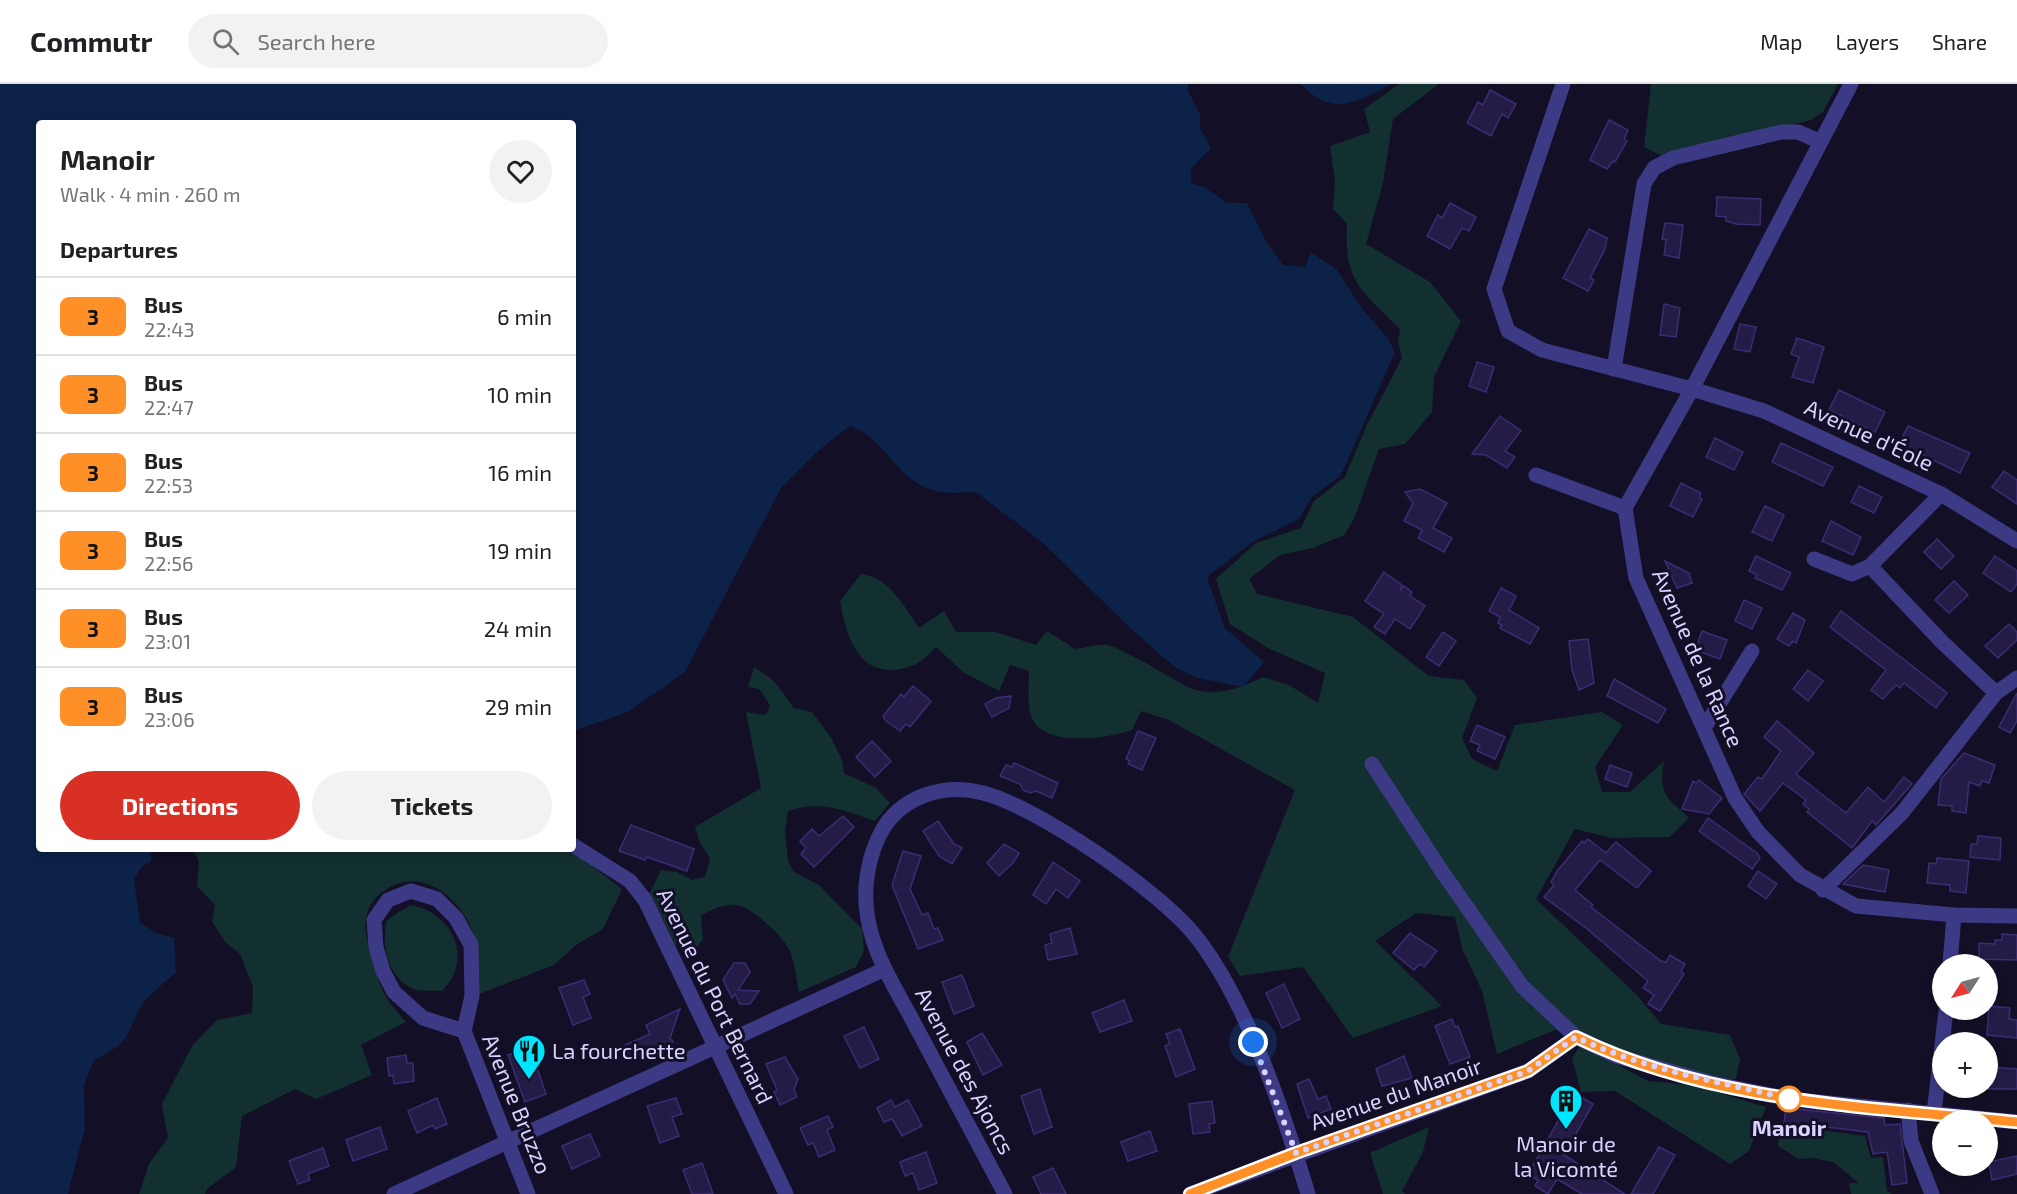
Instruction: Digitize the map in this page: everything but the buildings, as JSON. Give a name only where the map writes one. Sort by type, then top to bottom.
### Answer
[{"type":"street","name":"Avenue d'Éole","points":[[1563,84],[1494,290],[1508,330],[1542,350],[1692,389],[1764,411],[1941,494],[2017,541]]},
{"type":"street","points":[[1536,475],[1625,508],[1692,389],[1819,141],[1851,84]]},
{"type":"street","points":[[1614,369],[1644,184],[1654,168],[1673,158],[1781,132],[1798,132],[1819,141]]},
{"type":"street","points":[[1814,559],[1852,574],[1870,566],[1941,494]]},
{"type":"street","name":"Avenue de la Rance","points":[[1625,508],[1636,578],[1735,798],[1758,832],[1800,875],[1823,890],[1856,906],[1954,915],[2017,916]]},
{"type":"street","points":[[1870,566],[1942,642],[1996,693]]},
{"type":"street","points":[[1704,728],[1752,651]]},
{"type":"street","points":[[1823,890],[1902,813],[1996,693],[2017,678]]},
{"type":"street","points":[[1372,764],[1522,986],[1576,1037],[1616,1056],[1712,1083],[1789,1099],[1932,1113]]},
{"type":"street","points":[[394,1194],[717,1048],[885,969],[868,922],[865,900],[872,853],[890,819],[918,797],[938,791],[959,790],[982,793],[1010,803],[1065,833],[1104,859],[1167,908],[1191,930],[1212,956],[1229,985],[1296,1153],[1308,1194]]},
{"type":"street","name":"Avenue du Port Bernard","points":[[576,846],[630,881],[645,900],[786,1194]]},
{"type":"street","name":"Avenue Bruzzo","points":[[464,1031],[423,1018],[394,992],[383,971],[376,947],[374,920],[388,900],[411,891],[437,899],[456,918],[471,945],[472,996],[464,1031],[528,1194]]},
{"type":"street","points":[[1951,954],[1954,915]]},
{"type":"street","name":"Avenue des Ajoncs","points":[[885,969],[1005,1194]]},
{"type":"street","points":[[1934,1110],[1945,1020]]},
{"type":"street","name":"Avenue du Manoir","points":[[1190,1194],[1296,1153],[1528,1071],[1576,1037]]},
{"type":"street","points":[[1908,1110],[1911,1141],[1932,1194]]},
{"type":"street","points":[[1998,1120],[2017,1122]]},
{"type":"green space","points":[[1399,84],[1439,84],[1393,119],[1383,183],[1366,244],[1430,282],[1461,321],[1434,377],[1432,412],[1405,444],[1379,449],[1354,519],[1344,535],[1313,548],[1280,555],[1249,579],[1257,594],[1353,617],[1429,676],[1464,680],[1477,698],[1462,738],[1472,759],[1497,771],[1515,725],[1602,712],[1623,725],[1595,767],[1602,792],[1630,792],[1664,761],[1663,788],[1669,799],[1689,818],[1670,837],[1612,838],[1575,829],[1536,899],[1637,995],[1661,1024],[1730,1035],[1740,1059],[1736,1079],[1711,1077],[1631,1056],[1593,1039],[1555,1030],[1497,1054],[1482,991],[1462,948],[1455,917],[1416,913],[1375,941],[1442,1006],[1353,1038],[1303,967],[1240,976],[1228,957],[1295,790],[1169,720],[1141,711],[1132,730],[1122,733],[1095,738],[1066,738],[1053,735],[1042,730],[1031,717],[1028,697],[1029,671],[1010,665],[999,691],[963,672],[936,647],[916,664],[901,669],[886,670],[864,660],[850,639],[840,601],[861,574],[871,576],[888,587],[919,628],[944,611],[956,632],[996,632],[1036,645],[1047,631],[1075,649],[1099,645],[1113,647],[1193,689],[1207,692],[1222,691],[1240,687],[1263,677],[1289,685],[1318,703],[1325,673],[1268,648],[1230,624],[1216,579],[1256,543],[1301,528],[1314,501],[1345,477],[1367,425],[1402,358],[1398,342],[1400,329],[1365,294],[1352,273],[1347,244],[1347,224],[1333,209],[1335,182],[1330,146],[1370,132],[1364,109]]},
{"type":"green space","points":[[1651,84],[1838,84],[1823,112],[1811,120],[1674,154],[1660,155],[1644,147]]},
{"type":"green space","points":[[754,667],[774,681],[794,708],[812,712],[832,739],[842,760],[844,773],[876,788],[890,803],[875,821],[822,806],[788,811],[785,832],[788,861],[794,872],[819,885],[862,929],[864,951],[856,967],[799,992],[794,962],[787,946],[772,928],[750,911],[737,905],[728,905],[701,915],[703,939],[693,953],[675,944],[650,893],[661,870],[677,872],[692,880],[705,877],[710,858],[700,843],[695,827],[761,788],[746,712],[766,715],[770,705],[759,689],[748,687]]},
{"type":"green space","points":[[194,852],[574,852],[622,889],[603,929],[576,945],[554,965],[479,994],[474,935],[459,908],[443,892],[423,883],[413,881],[386,889],[368,910],[366,931],[381,987],[392,1006],[406,1022],[361,1045],[372,1075],[316,1099],[295,1089],[242,1116],[236,1167],[207,1189],[205,1194],[139,1194],[149,1164],[168,1138],[162,1104],[192,1046],[217,1020],[252,1013],[253,987],[240,954],[226,943],[212,922],[215,905],[197,886],[199,861]]},
{"type":"green space","points":[[410,905],[425,909],[437,917],[454,939],[457,965],[452,978],[442,991],[413,989],[404,984],[397,977],[388,959],[385,939],[387,920]]},
{"type":"green space","points":[[1581,1045],[1648,1081],[1693,1085],[1766,1107],[1749,1151],[1730,1164],[1615,1091],[1581,1092],[1572,1058]]},
{"type":"green space","points":[[1429,1127],[1423,1152],[1402,1191],[1405,1194],[1383,1194],[1370,1153]]},
{"type":"green space","points":[[1820,1130],[1865,1136],[1871,1158],[1883,1157],[1887,1191],[1892,1194],[1851,1194],[1849,1183],[1859,1183],[1833,1162],[1812,1158],[1799,1159],[1778,1146],[1779,1133],[1819,1138]]},
{"type":"water","points":[[0,84],[1188,84],[1188,91],[1200,114],[1200,128],[1211,148],[1191,169],[1191,183],[1204,187],[1227,203],[1247,203],[1267,243],[1283,265],[1305,267],[1311,252],[1337,270],[1363,310],[1387,337],[1395,352],[1341,475],[1312,497],[1299,519],[1254,541],[1207,577],[1224,627],[1264,662],[1243,687],[1198,678],[1176,668],[1130,628],[1042,542],[976,492],[941,492],[917,483],[907,476],[872,439],[862,431],[850,426],[819,450],[781,488],[685,672],[628,712],[576,730],[576,120],[36,120],[36,852],[151,852],[151,861],[141,868],[134,879],[140,922],[156,933],[174,938],[176,972],[145,1001],[126,1038],[115,1048],[94,1060],[84,1086],[85,1128],[68,1194],[0,1194]]},
{"type":"water","points":[[1301,84],[1392,84],[1356,101],[1334,104],[1312,94]]},
{"type":"bus line","name":"3","points":[[1190,1194],[1296,1153],[1528,1071],[1576,1037],[1616,1056],[1712,1083],[1789,1099],[2017,1122]]},
{"type":"place","name":"La fourchette","points":[[529,1080]]},
{"type":"place","name":"Manoir","points":[[1789,1099]]},
{"type":"place","name":"Manoir de la Vicomté","points":[[1566,1130]]},
{"type":"route","points":[[1253,1042],[1296,1153],[1528,1071],[1576,1037],[1616,1056],[1712,1083],[1789,1099]]}]
